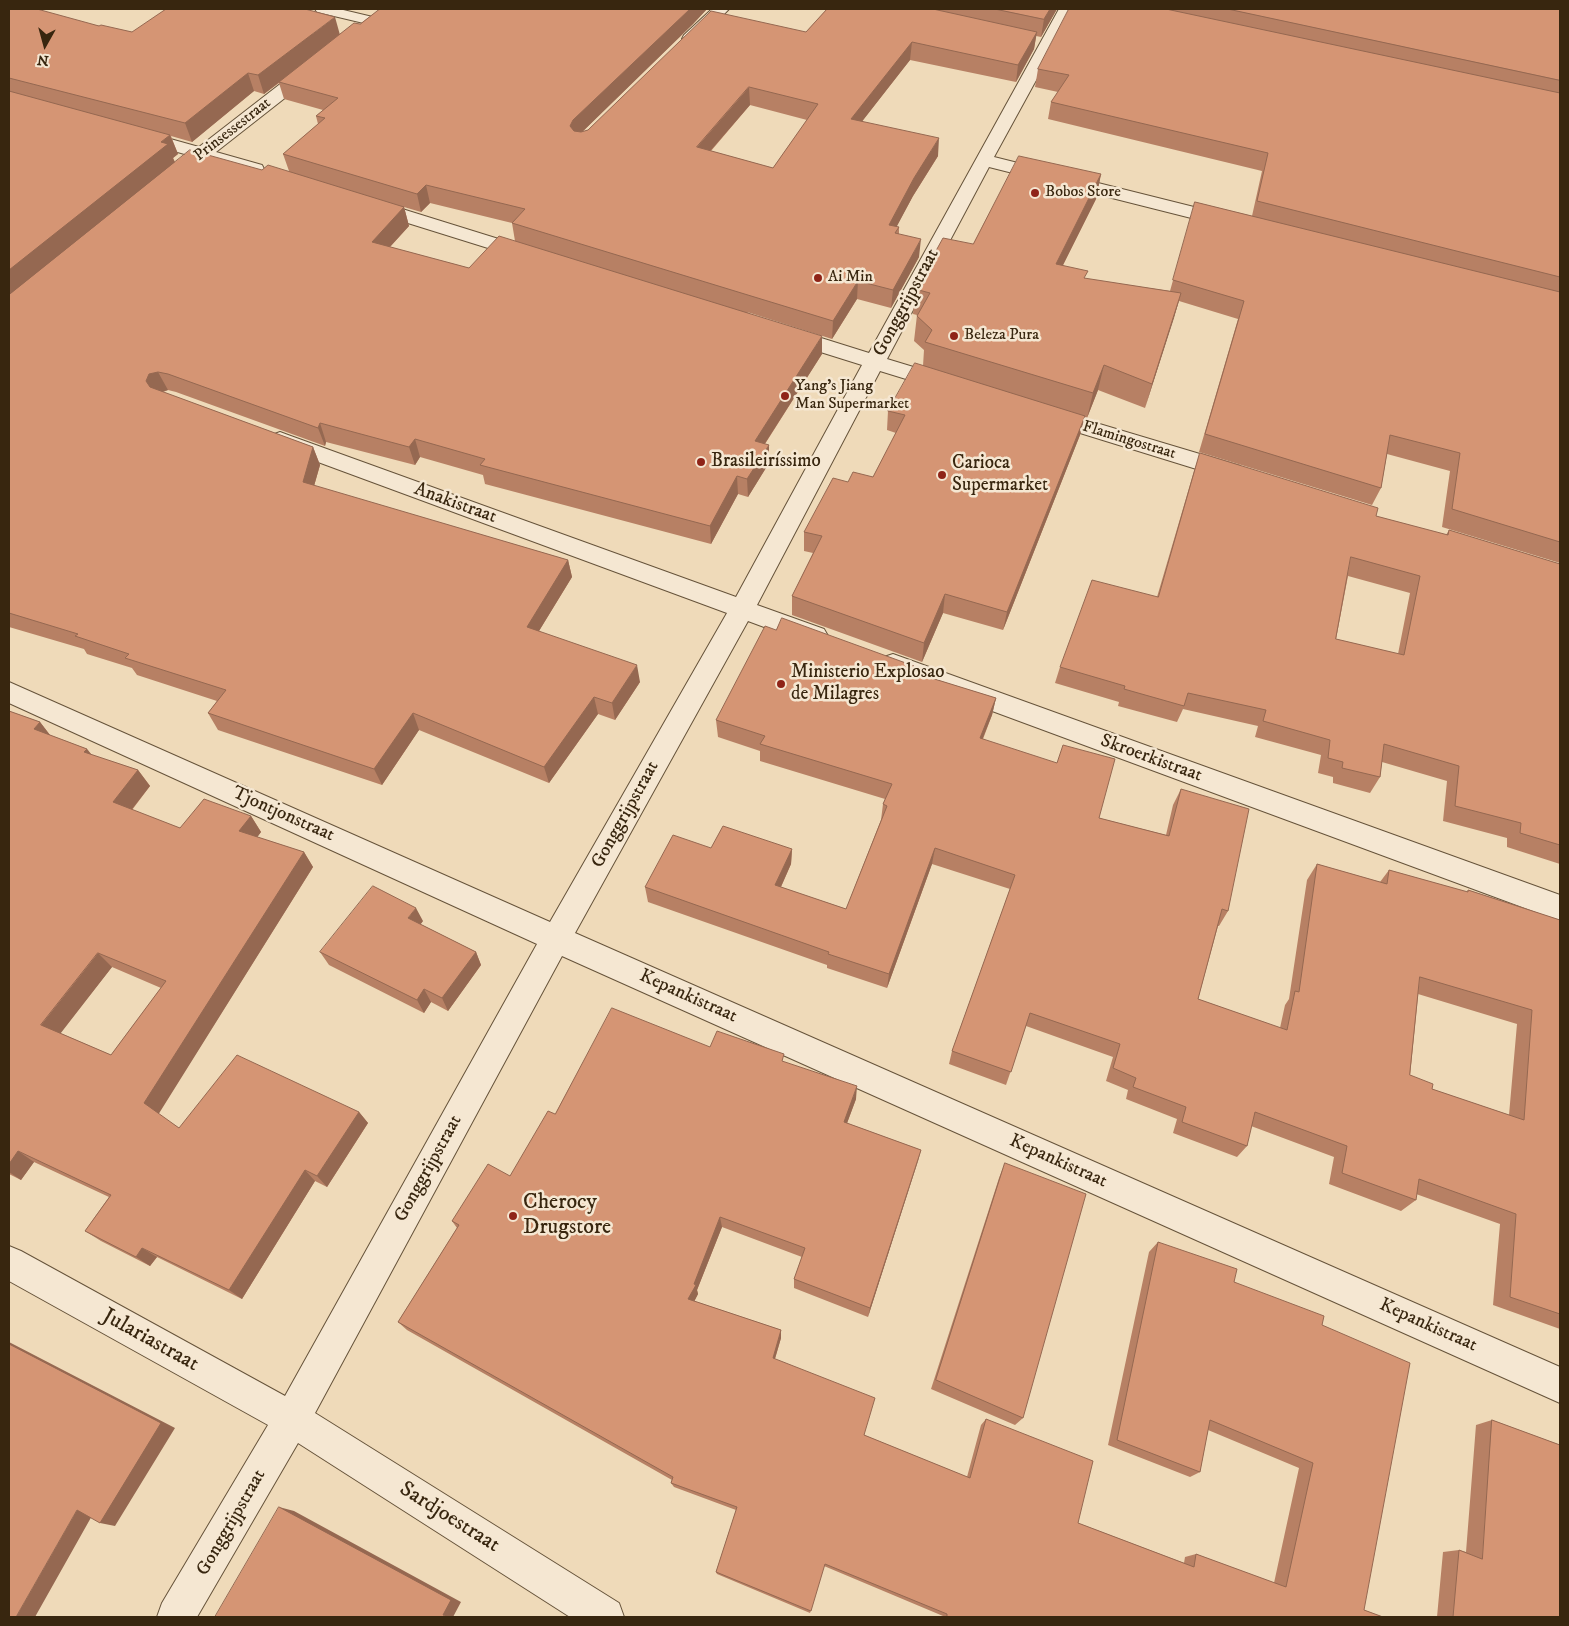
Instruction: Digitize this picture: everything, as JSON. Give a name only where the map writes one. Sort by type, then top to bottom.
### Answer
[{"type":"street","points":[[356,33],[388,9]]},
{"type":"street","points":[[680,49],[721,9]]},
{"type":"street","name":"Gonggrijpstraat","points":[[176,1617],[292,1419],[556,939],[742,609],[983,160],[1037,43],[1067,9]]},
{"type":"street","name":"Prinsessestraat","points":[[179,172],[326,57]]},
{"type":"street","points":[[119,130],[269,174]]},
{"type":"street","points":[[983,160],[1243,225]]},
{"type":"street","points":[[354,200],[544,259]]},
{"type":"street","points":[[772,330],[962,389]]},
{"type":"street","name":"Flamingostraat","points":[[1028,409],[1247,477]]},
{"type":"street","name":"Anakistraat","points":[[260,433],[742,609]]},
{"type":"street","points":[[742,609],[835,643]]},
{"type":"street","name":"Skroerkistraat","points":[[872,657],[1560,908]]},
{"type":"street","name":"Tjontjonstraat","points":[[9,692],[556,939]]},
{"type":"street","name":"Kepankistraat","points":[[556,939],[1560,1385]]},
{"type":"street","name":"Julariastraat","points":[[9,1263],[292,1419]]},
{"type":"street","name":"Sardjoestraat","points":[[292,1419],[605,1617]]},
{"type":"lane","points":[[322,9],[372,21]]},
{"type":"building","points":[[9,9],[37,9],[99,26],[132,32],[166,9],[305,9],[335,17],[258,75],[248,73],[185,123],[9,78]]},
{"type":"building","points":[[380,9],[690,9],[573,120],[570,126],[574,131],[581,132],[588,130],[711,11],[806,32],[827,9],[933,9],[1037,32],[1018,65],[912,42],[851,119],[939,138],[914,178],[889,225],[899,227],[895,233],[921,239],[893,290],[858,281],[833,321],[512,223],[525,209],[426,185],[417,194],[283,154],[325,118],[316,116],[338,98],[279,82],[354,23],[360,24]],"holes":[[[749,87],[818,104],[773,168],[697,147]]]},
{"type":"building","points":[[995,9],[1050,9],[1044,19]]},
{"type":"building","points":[[1069,9],[1166,9],[1560,93],[1560,277],[1257,201],[1268,153],[1051,102],[1069,75],[1038,69]]},
{"type":"building","points":[[1228,9],[1560,9],[1560,80]]},
{"type":"building","points":[[9,91],[170,135],[161,142],[168,144],[9,270]]},
{"type":"building","points":[[190,150],[262,170],[268,165],[404,207],[372,242],[469,268],[499,236],[822,336],[755,441],[769,445],[747,479],[737,476],[710,526],[480,465],[485,459],[415,439],[409,447],[320,423],[318,428],[168,374],[158,372],[149,374],[146,381],[150,387],[313,447],[303,482],[568,560],[527,627],[637,665],[612,703],[594,697],[544,767],[413,713],[374,769],[208,713],[226,690],[125,658],[129,654],[75,636],[78,634],[9,613],[9,295]]},
{"type":"building","points":[[1019,156],[1101,174],[1056,264],[1088,271],[1084,278],[1181,293],[1152,384],[1104,365],[1093,393],[925,342],[932,330],[917,316],[930,293],[915,289],[943,238],[973,244]]},
{"type":"building","points":[[1195,202],[1560,292],[1560,542],[1452,509],[1460,453],[1390,435],[1381,488],[1205,434],[1244,301],[1173,280]]},
{"type":"building","points":[[915,363],[1085,416],[1007,612],[945,594],[924,643],[792,596],[822,536],[804,532],[833,478],[848,482],[853,472],[873,477],[905,415],[888,411]]},
{"type":"building","points":[[1200,453],[1378,508],[1376,516],[1448,535],[1449,530],[1560,564],[1560,845],[1520,833],[1521,823],[1455,806],[1459,766],[1384,744],[1380,777],[1342,768],[1343,762],[1328,758],[1330,740],[1263,721],[1266,710],[1188,693],[1184,706],[1124,689],[1125,686],[1060,667],[1092,580],[1158,597]],"holes":[[[1351,557],[1420,576],[1404,655],[1336,639]]]},
{"type":"building","points":[[782,618],[914,666],[913,670],[929,675],[928,677],[996,698],[980,738],[1057,763],[1063,745],[1115,759],[1099,818],[1169,836],[1181,789],[1249,809],[1228,911],[1222,909],[1198,999],[1287,1030],[1295,991],[1299,992],[1317,864],[1387,884],[1389,870],[1468,892],[1468,890],[1560,920],[1560,1314],[1510,1297],[1516,1214],[1419,1179],[1416,1200],[1342,1173],[1347,1146],[1255,1112],[1247,1146],[1182,1122],[1186,1107],[1133,1087],[1136,1078],[1113,1068],[1120,1044],[1030,1013],[1011,1072],[952,1051],[1015,875],[935,848],[889,974],[828,954],[829,952],[645,887],[673,835],[711,848],[723,826],[792,849],[775,885],[846,909],[887,806],[883,804],[892,784],[760,744],[765,736],[716,720],[765,626],[776,630]],"holes":[[[1420,977],[1532,1010],[1524,1120],[1432,1089],[1433,1084],[1410,1075]]]},
{"type":"building","points":[[9,711],[40,722],[34,729],[87,749],[84,752],[138,770],[113,802],[180,828],[204,799],[251,816],[239,831],[304,852],[144,1103],[179,1128],[237,1055],[359,1112],[317,1176],[305,1170],[229,1290],[142,1248],[136,1257],[85,1231],[111,1195],[18,1151],[9,1164]],"holes":[[[98,953],[166,981],[111,1055],[41,1025]]]},
{"type":"building","points":[[373,886],[416,908],[408,918],[476,952],[442,998],[424,989],[417,1000],[320,952]]},
{"type":"building","points":[[612,1008],[710,1047],[717,1031],[784,1054],[782,1061],[857,1086],[844,1122],[921,1150],[870,1308],[794,1279],[805,1248],[720,1217],[694,1284],[696,1285],[688,1299],[781,1330],[773,1358],[875,1398],[864,1435],[970,1478],[986,1419],[1093,1461],[1078,1523],[1194,1567],[1196,1554],[1286,1587],[1313,1463],[1210,1420],[1200,1472],[1117,1440],[1158,1242],[1237,1269],[1234,1282],[1324,1316],[1322,1325],[1410,1363],[1364,1610],[1383,1617],[947,1617],[947,1614],[825,1564],[811,1611],[716,1572],[737,1507],[671,1483],[673,1477],[398,1322],[459,1225],[452,1221],[488,1164],[510,1176],[548,1111],[555,1114]]},
{"type":"building","points":[[1005,1163],[1086,1194],[1023,1418],[936,1380]]},
{"type":"building","points":[[9,1344],[161,1423],[100,1523],[77,1510],[16,1617],[9,1617]]},
{"type":"building","points":[[1492,1420],[1560,1445],[1560,1617],[1453,1617],[1459,1550],[1482,1559]]},
{"type":"building","points":[[279,1507],[451,1600],[443,1615],[447,1617],[215,1617]]},
{"type":"place","name":"Bobos Store","points":[[1035,193]]},
{"type":"place","name":"Ai Min","points":[[818,278]]},
{"type":"place","name":"Beleza Pura","points":[[954,336]]},
{"type":"place","name":"Yang's Jiang Man Supermarket","points":[[785,396]]},
{"type":"place","name":"Brasileiríssimo","points":[[701,462]]},
{"type":"place","name":"Carioca Supermarket","points":[[942,475]]},
{"type":"place","name":"Ministerio Explosao de Milagres","points":[[781,684]]},
{"type":"place","name":"Cherocy Drugstore","points":[[513,1216]]}]
